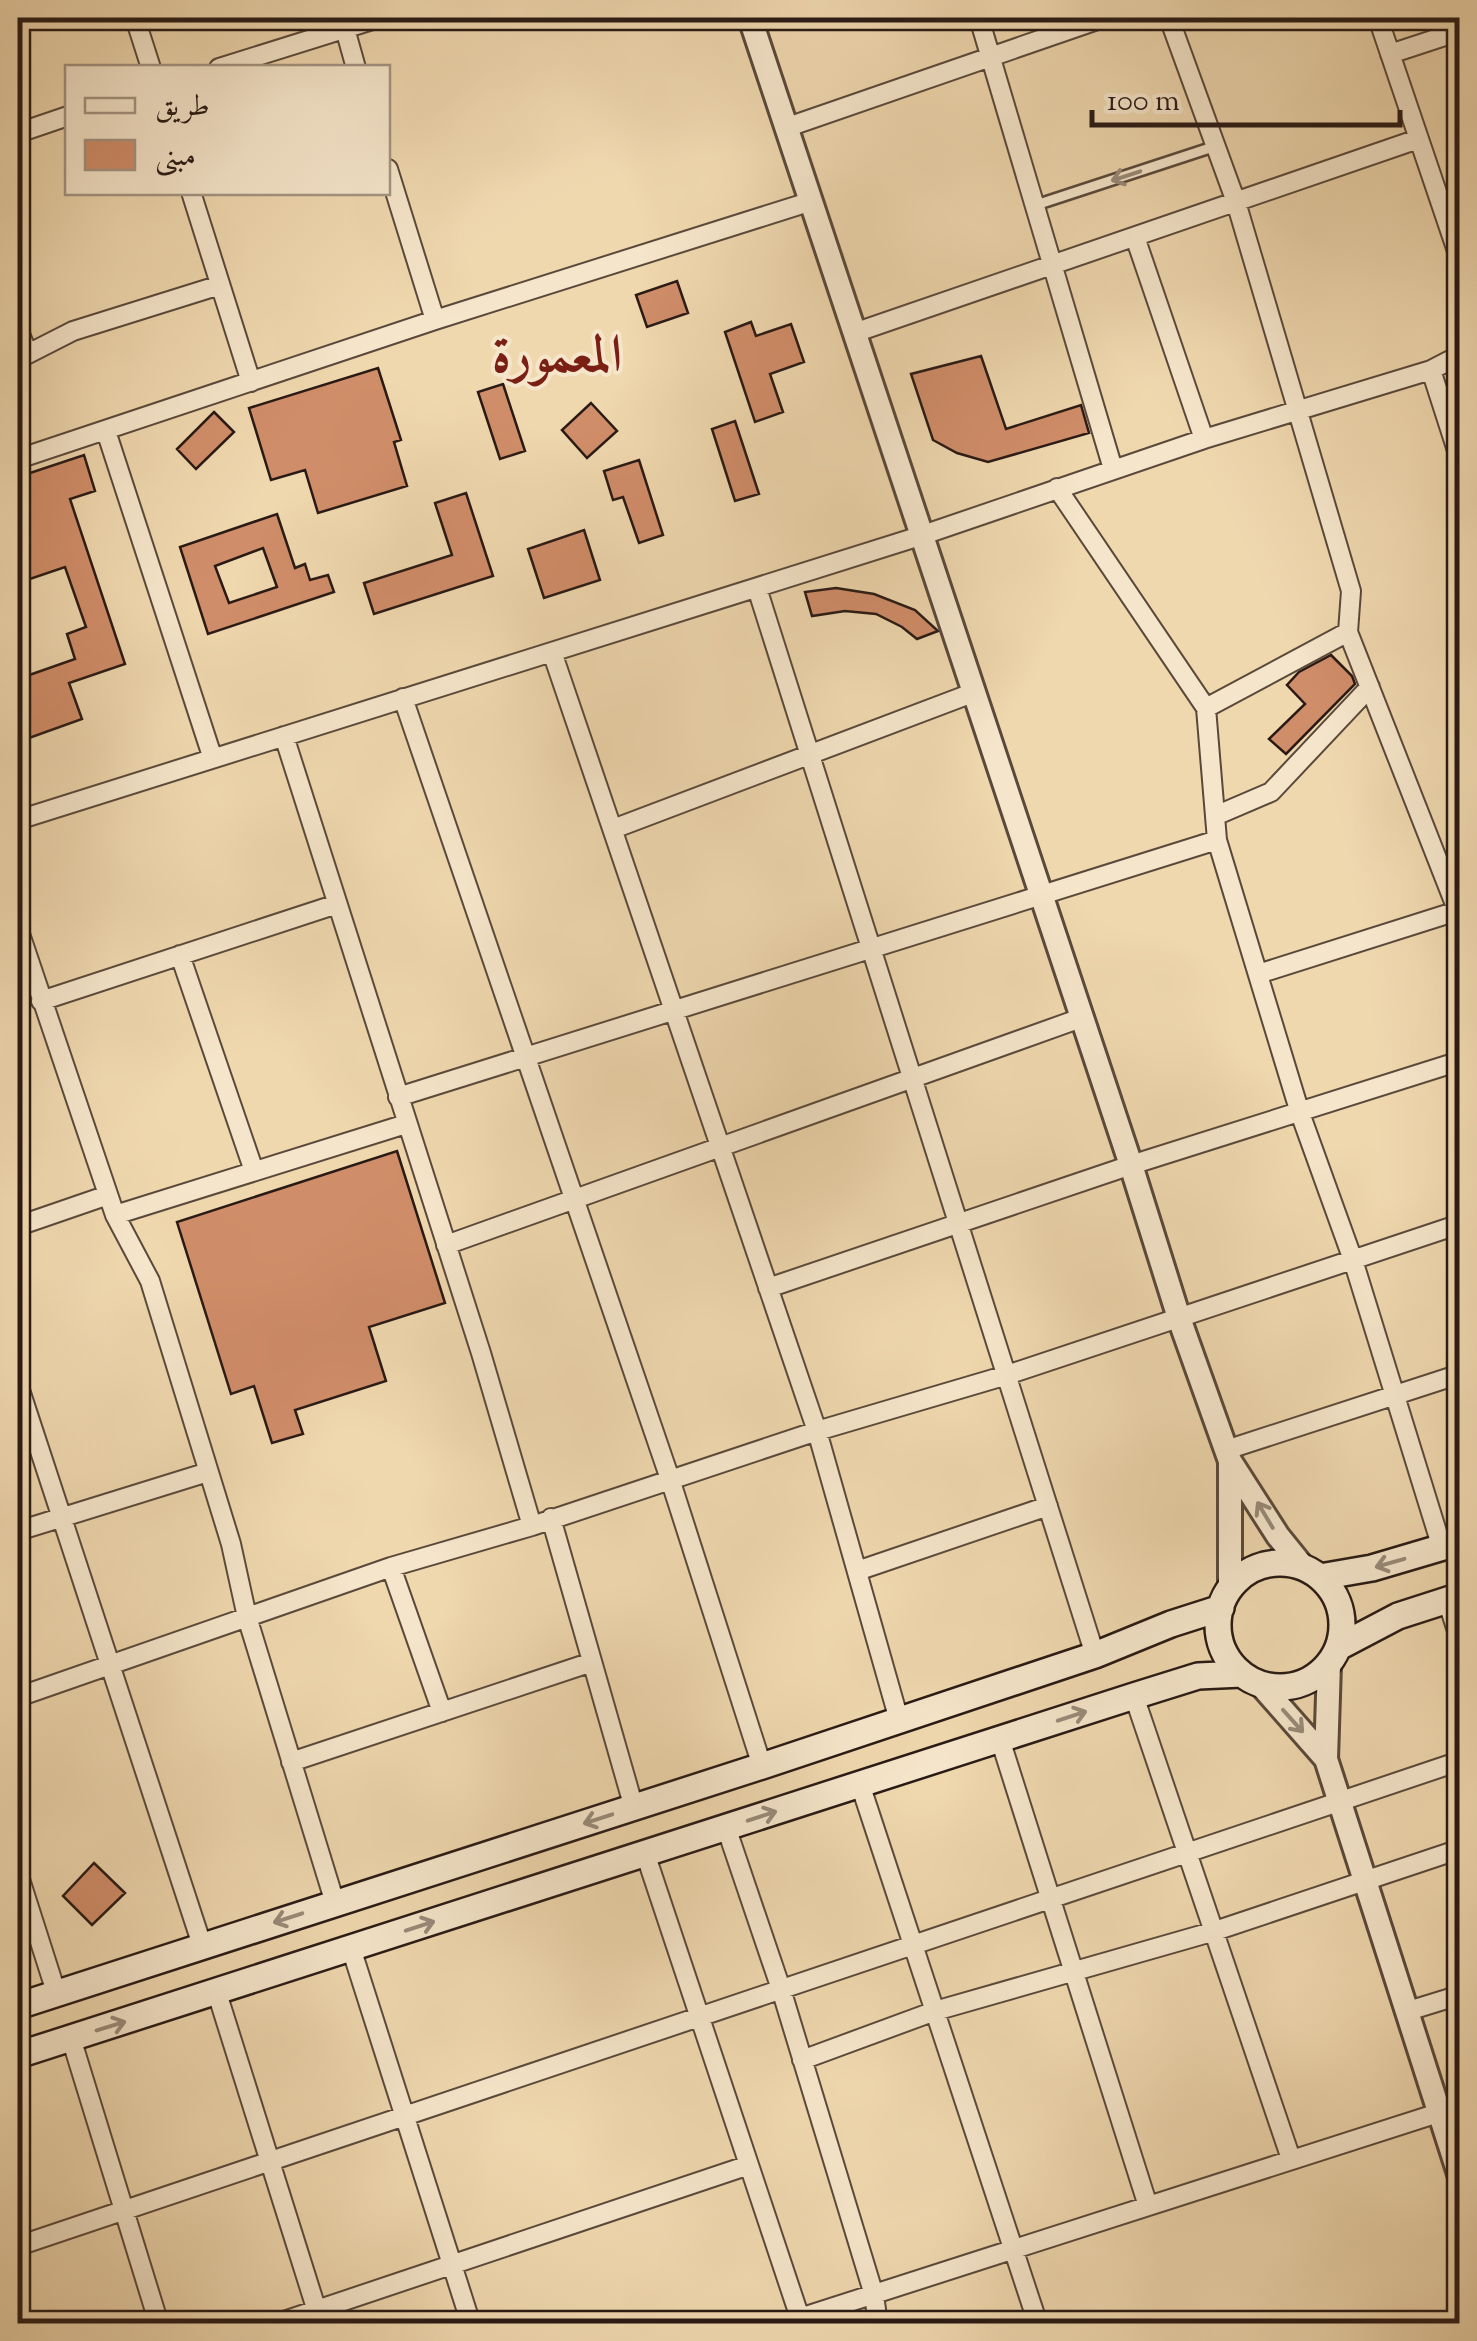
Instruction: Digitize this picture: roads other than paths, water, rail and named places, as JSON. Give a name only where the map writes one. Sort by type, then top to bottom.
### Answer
[{"type":"main road","points":[[1251,1679],[1230,1661],[1218,1626],[1225,1599],[1245,1574],[1283,1563],[1311,1572],[1372,1568],[1451,1545]]},
{"type":"main road","points":[[1311,1572],[1333,1591],[1340,1609],[1342,1628],[1334,1656]]},
{"type":"main road","points":[[18,2055],[1198,1676],[1251,1679],[1279,1687],[1298,1685],[1315,1677],[1334,1656],[1398,1616],[1453,1598]]},
{"type":"main road","points":[[18,2006],[1095,1655],[1225,1599]]},
{"type":"street","points":[[135,18],[150,65]]},
{"type":"street","points":[[228,65],[342,23],[379,18]]},
{"type":"street","points":[[750,18],[1228,1456],[1278,1536],[1311,1572]]},
{"type":"street","points":[[979,18],[1113,469]]},
{"type":"street","points":[[785,128],[1103,18]]},
{"type":"street","points":[[1170,18],[1236,202],[1351,591],[1348,632],[1458,914],[1258,974]]},
{"type":"street","points":[[1378,18],[1460,260]]},
{"type":"street","points":[[342,23],[355,65]]},
{"type":"street","points":[[1390,54],[1460,31]]},
{"type":"street","points":[[18,133],[65,117]]},
{"type":"street","points":[[854,333],[1418,140]]},
{"type":"street","points":[[390,175],[435,320]]},
{"type":"street","points":[[192,195],[251,382]]},
{"type":"street","points":[[18,459],[812,200]]},
{"type":"street","points":[[1135,236],[1204,439]]},
{"type":"street","points":[[18,251],[18,275]]},
{"type":"street","points":[[18,329],[23,357],[73,332],[220,285]]},
{"type":"street","points":[[18,820],[920,536],[1204,439],[1431,370],[1460,355]]},
{"type":"street","points":[[1431,370],[1460,460]]},
{"type":"street","points":[[106,430],[212,756]]},
{"type":"street","points":[[1057,488],[1206,708],[1217,840],[1300,1112],[1353,1260],[1395,1395],[1451,1545]]},
{"type":"street","points":[[756,588],[1095,1655]]},
{"type":"street","points":[[1206,708],[1348,632]]},
{"type":"street","points":[[552,652],[817,1431],[900,1720]]},
{"type":"street","points":[[1215,816],[1272,792],[1370,687]]},
{"type":"street","points":[[613,829],[975,692]]},
{"type":"street","points":[[403,698],[670,1479],[762,1766]]},
{"type":"street","points":[[284,736],[532,1526]]},
{"type":"street","points":[[398,1096],[1217,840]]},
{"type":"street","points":[[41,1001],[337,904]]},
{"type":"street","points":[[18,928],[114,1215],[150,1281],[232,1544],[247,1617],[335,1903]]},
{"type":"street","points":[[180,955],[254,1171]]},
{"type":"street","points":[[446,1245],[1082,1018]]},
{"type":"street","points":[[768,1288],[958,1222],[1460,1061]]},
{"type":"street","points":[[114,1215],[406,1124]]},
{"type":"street","points":[[18,1226],[108,1195]]},
{"type":"street","points":[[18,1697],[391,1567],[532,1526],[817,1431],[1007,1375],[1460,1224]]},
{"type":"street","points":[[1228,1456],[1460,1374]]},
{"type":"street","points":[[18,1384],[202,1945]]},
{"type":"street","points":[[1225,1599],[1228,1456]]},
{"type":"street","points":[[18,1531],[208,1472]]},
{"type":"street","points":[[857,1570],[1048,1506]]},
{"type":"street","points":[[551,1518],[634,1808]]},
{"type":"street","points":[[391,1567],[442,1712]]},
{"type":"street","points":[[1453,1598],[1460,1640]]},
{"type":"street","points":[[1326,1759],[1334,1656]]},
{"type":"street","points":[[291,1762],[592,1662]]},
{"type":"street","points":[[1251,1679],[1326,1759],[1408,2011],[1449,2110],[1460,2176]]},
{"type":"street","points":[[1134,1696],[1291,2159]]},
{"type":"street","points":[[1000,1740],[1148,2206]]},
{"type":"street","points":[[18,2246],[1460,1761]]},
{"type":"street","points":[[860,1784],[1038,2324]]},
{"type":"street","points":[[726,1827],[874,2295],[878,2324]]},
{"type":"street","points":[[802,2060],[935,2011],[1216,1932],[1460,1849]]},
{"type":"street","points":[[645,1854],[801,2320]]},
{"type":"street","points":[[18,1873],[56,1992]]},
{"type":"street","points":[[350,1948],[471,2324]]},
{"type":"street","points":[[217,1993],[319,2316]]},
{"type":"street","points":[[1408,2011],[1460,1994]]},
{"type":"street","points":[[70,2038],[160,2324]]},
{"type":"street","points":[[781,2324],[1449,2110]]},
{"type":"street","points":[[274,2324],[319,2316],[452,2264],[749,2165]]},
{"type":"lane","points":[[1036,205],[1216,146]]},
{"type":"district","name":"المعمورة","points":[[557,358]]}]
